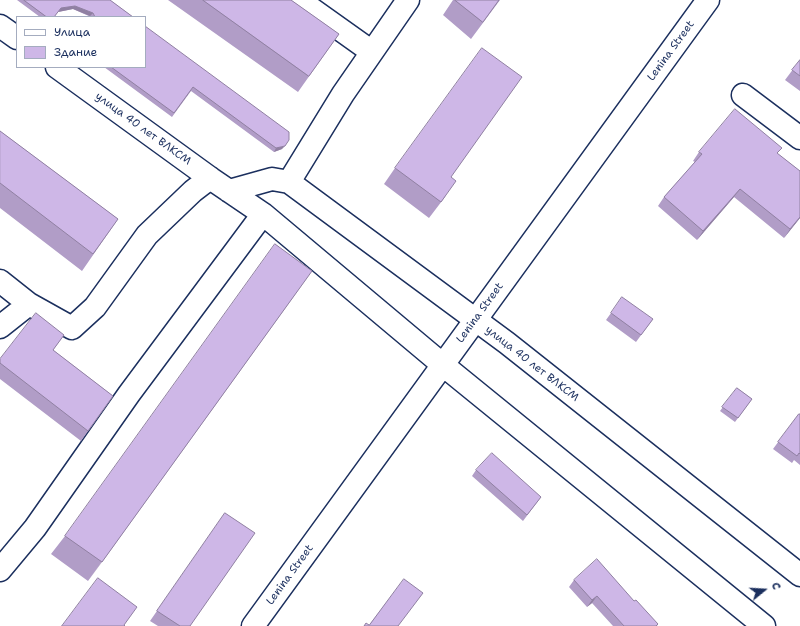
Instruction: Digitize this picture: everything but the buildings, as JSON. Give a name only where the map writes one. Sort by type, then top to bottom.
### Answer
[{"type":"street","points":[[299,0],[372,52]]},
{"type":"street","points":[[289,182],[344,94],[408,0]]},
{"type":"street","name":"Lenina Street","points":[[252,626],[708,0]]},
{"type":"street","points":[[0,26],[16,37]]},
{"type":"street","name":"улица 40 лет ВЛКСМ","points":[[58,68],[210,178],[263,214],[443,365],[764,626]]},
{"type":"street","points":[[743,95],[800,138]]},
{"type":"street","points":[[0,281],[29,304],[72,328],[95,307],[148,235],[193,191],[210,178]]},
{"type":"street","name":"улица 40 лет ВЛКСМ","points":[[229,191],[272,179],[289,182],[507,343],[800,575]]},
{"type":"street","points":[[0,570],[35,528],[129,394],[263,214]]},
{"type":"street","points":[[0,327],[29,304]]}]
